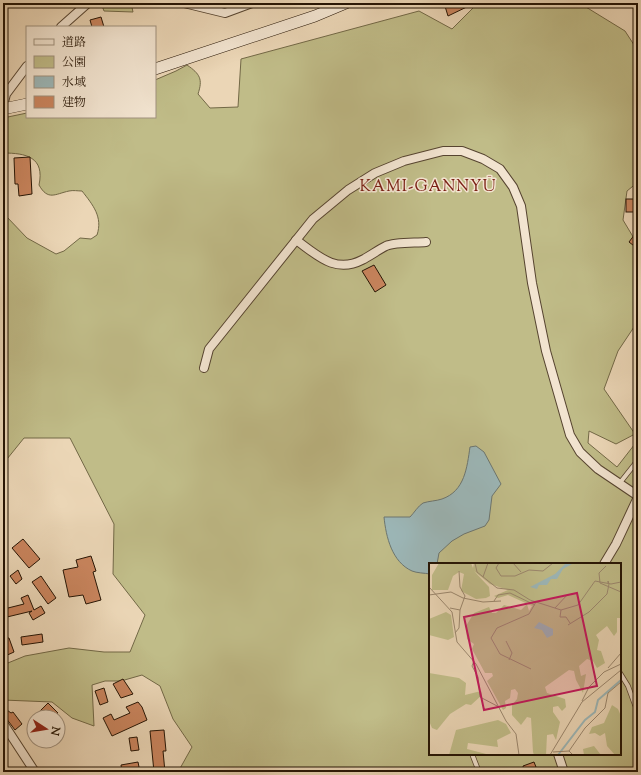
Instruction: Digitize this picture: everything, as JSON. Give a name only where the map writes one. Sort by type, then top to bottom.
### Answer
[{"type":"street","points":[[62,26],[88,3]]},
{"type":"street","points":[[184,3],[225,13],[252,3]]},
{"type":"street","points":[[156,69],[315,16],[341,4]]},
{"type":"street","points":[[3,106],[6,94],[26,67]]},
{"type":"street","points":[[3,110],[26,104]]},
{"type":"street","points":[[204,368],[210,349],[296,240],[313,219],[348,190],[375,173],[404,161],[443,151],[462,151],[483,159],[500,169],[513,187],[521,206],[532,283],[546,351],[570,435],[580,452],[598,469],[638,497],[616,544],[605,563]]},
{"type":"street","points":[[296,240],[323,260],[338,266],[349,266],[388,245],[426,242]]},
{"type":"street","points":[[3,723],[35,772]]},
{"type":"street","points":[[558,755],[564,772]]},
{"type":"lane","points":[[619,484],[638,460]]},
{"type":"lane","points":[[621,675],[638,708]]},
{"type":"lane","points":[[472,755],[479,772]]},
{"type":"green space","points":[[101,3],[131,3],[133,12],[104,11]]},
{"type":"green space","points":[[478,3],[581,4],[625,31],[638,51],[638,182],[627,191],[623,220],[638,245],[638,321],[618,351],[604,389],[635,434],[616,444],[589,431],[588,443],[617,467],[638,440],[638,772],[178,772],[192,747],[173,719],[160,686],[142,675],[121,681],[105,681],[92,685],[94,726],[72,718],[66,713],[66,709],[61,709],[52,702],[3,700],[3,665],[25,656],[69,648],[104,652],[130,652],[145,615],[113,574],[114,524],[70,438],[24,438],[3,464],[3,207],[6,216],[27,238],[56,254],[64,251],[80,238],[91,239],[97,235],[99,222],[93,206],[82,191],[71,191],[56,195],[49,195],[42,190],[39,185],[39,168],[32,158],[19,154],[3,153],[3,118],[26,113],[26,118],[156,118],[156,80],[187,65],[198,74],[200,84],[198,94],[210,108],[238,107],[241,59],[419,11],[452,29]]},
{"type":"water","points":[[476,446],[484,452],[501,484],[492,496],[489,520],[485,526],[464,534],[452,541],[439,553],[437,563],[429,563],[429,574],[412,571],[399,562],[391,548],[386,533],[384,517],[410,517],[423,503],[440,500],[450,495],[456,490],[464,478],[470,447]]},
{"type":"building","points":[[444,3],[475,3],[448,16]]},
{"type":"building","points":[[101,17],[104,26],[92,26],[90,20]]},
{"type":"building","points":[[30,157],[32,194],[19,196],[18,184],[15,184],[14,158]]},
{"type":"building","points":[[626,199],[634,199],[634,212],[626,212]]},
{"type":"building","points":[[638,230],[638,249],[629,242]]},
{"type":"building","points":[[374,265],[386,285],[375,292],[362,271]]},
{"type":"building","points":[[23,539],[40,559],[29,568],[12,548]]},
{"type":"building","points":[[91,556],[96,571],[93,572],[101,600],[86,604],[83,595],[69,597],[63,570],[78,567],[76,560]]},
{"type":"building","points":[[18,570],[22,579],[16,584],[10,576]]},
{"type":"building","points":[[41,576],[56,598],[48,604],[32,582]]},
{"type":"building","points":[[28,595],[34,610],[41,606],[45,613],[33,620],[29,613],[32,611],[7,617],[4,609],[24,604],[21,598]]},
{"type":"building","points":[[3,630],[7,638],[9,638],[14,652],[3,657]]},
{"type":"building","points":[[42,634],[43,642],[22,645],[21,637]]},
{"type":"building","points":[[123,679],[133,694],[121,698],[113,684]]},
{"type":"building","points":[[104,688],[108,702],[100,705],[95,691]]},
{"type":"building","points":[[138,702],[142,707],[147,720],[112,736],[103,718],[111,714],[114,720],[130,713],[126,707]]},
{"type":"building","points":[[48,703],[54,709],[42,709]]},
{"type":"building","points":[[3,707],[11,713],[13,712],[22,724],[15,730],[3,714]]},
{"type":"building","points":[[164,730],[166,751],[163,751],[165,772],[154,772],[150,731]]},
{"type":"building","points":[[137,737],[139,750],[131,751],[129,738]]},
{"type":"building","points":[[138,762],[140,772],[122,772],[121,765]]},
{"type":"building","points":[[534,762],[538,772],[524,772],[523,766]]},
{"type":"district","name":"KAMI-GANNYŪ","points":[[428,185]]}]
